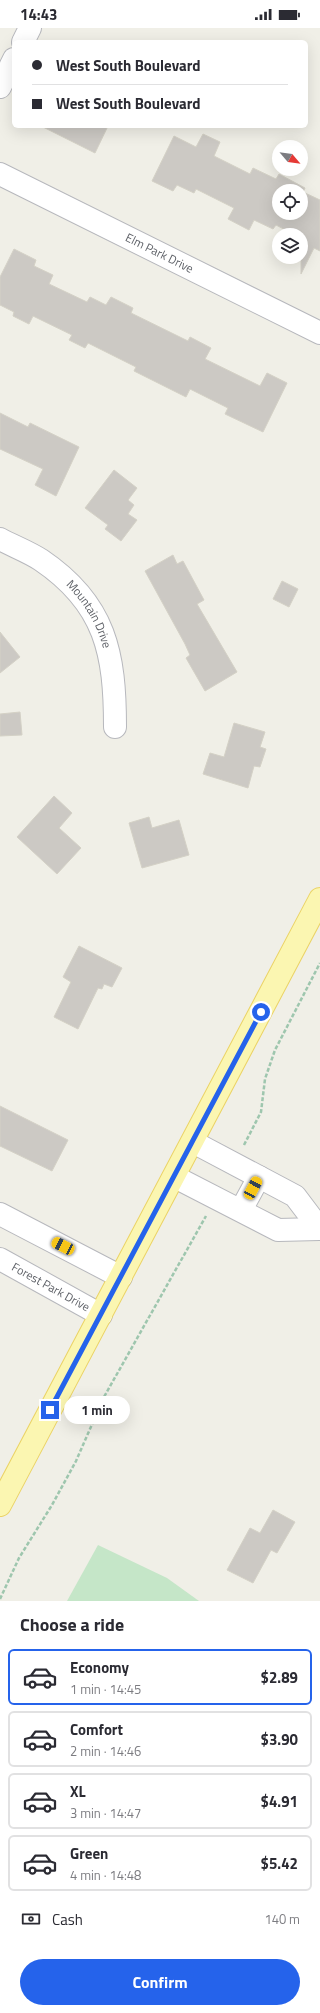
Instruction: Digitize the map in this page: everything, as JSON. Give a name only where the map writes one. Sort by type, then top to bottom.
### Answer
[{"type":"main road","points":[[0,1505],[320,900]]},
{"type":"street","points":[[24,40],[30,28]]},
{"type":"street","points":[[0,87],[12,63]]},
{"type":"street","name":"Elm Park Drive","points":[[0,174],[320,333]]},
{"type":"street","name":"Mountain Drive","points":[[0,539],[40,559],[62,575],[90,607],[109,650],[115,685],[115,728]]},
{"type":"street","points":[[193,1142],[295,1196],[319,1229]]},
{"type":"street","points":[[174,1177],[278,1230],[319,1229]]},
{"type":"street","points":[[241,1210],[259,1177]]},
{"type":"street","points":[[0,1214],[121,1277]]},
{"type":"street","name":"Forest Park Drive","points":[[0,1259],[101,1315]]},
{"type":"path","points":[[247,1139],[260,1112],[265,1078],[275,1050],[320,963]]},
{"type":"path","points":[[0,1599],[19,1558],[52,1506],[76,1460],[104,1397],[204,1221]]},
{"type":"green space","points":[[98,1545],[167,1578],[199,1601],[67,1601]]},
{"type":"building","points":[[45,128],[107,128],[95,153]]},
{"type":"building","points":[[203,134],[220,142],[214,156],[250,174],[253,168],[276,179],[278,176],[283,176],[298,184],[272,184],[272,220],[308,220],[308,194],[320,200],[320,251],[314,248],[308,260],[308,228],[282,228],[276,225],[272,229],[254,220],[249,230],[228,219],[234,208],[196,189],[194,193],[177,185],[173,191],[152,181],[174,136],[196,147]]},
{"type":"building","points":[[14,249],[36,260],[34,266],[53,275],[49,284],[87,302],[90,297],[106,305],[111,297],[133,308],[131,313],[188,341],[190,337],[211,348],[205,359],[260,386],[267,373],[287,383],[263,432],[225,414],[228,408],[190,389],[186,397],[134,371],[136,367],[88,343],[85,348],[69,340],[72,335],[33,316],[29,324],[13,316],[14,312],[0,305],[0,277]]},
{"type":"building","points":[[301,264],[306,264],[301,274]]},
{"type":"building","points":[[0,413],[28,427],[30,423],[79,447],[56,496],[35,485],[43,469],[0,449]]},
{"type":"building","points":[[114,470],[137,488],[128,500],[134,505],[128,514],[137,520],[121,541],[105,529],[108,525],[85,508]]},
{"type":"building","points":[[173,555],[177,564],[183,561],[204,600],[197,604],[237,672],[205,691],[186,658],[190,655],[185,644],[145,571]]},
{"type":"building","points":[[282,581],[298,589],[289,607],[273,599]]},
{"type":"building","points":[[0,632],[20,657],[0,673]]},
{"type":"building","points":[[20,712],[22,735],[0,736],[0,714]]},
{"type":"building","points":[[234,723],[265,732],[260,747],[266,749],[260,767],[254,766],[248,788],[203,774],[210,753],[224,757]]},
{"type":"building","points":[[54,796],[72,813],[59,828],[81,848],[57,874],[17,837]]},
{"type":"building","points":[[149,817],[152,828],[179,820],[189,855],[142,868],[129,823]]},
{"type":"building","points":[[79,946],[122,968],[112,987],[104,984],[102,989],[98,988],[78,1029],[54,1017],[71,982],[63,977]]},
{"type":"building","points":[[0,1106],[68,1140],[52,1171],[0,1146]]},
{"type":"building","points":[[273,1510],[295,1522],[277,1553],[271,1550],[253,1583],[227,1570],[250,1528],[260,1533]]},
{"type":"route","points":[[50,1410],[261,1012]]}]
